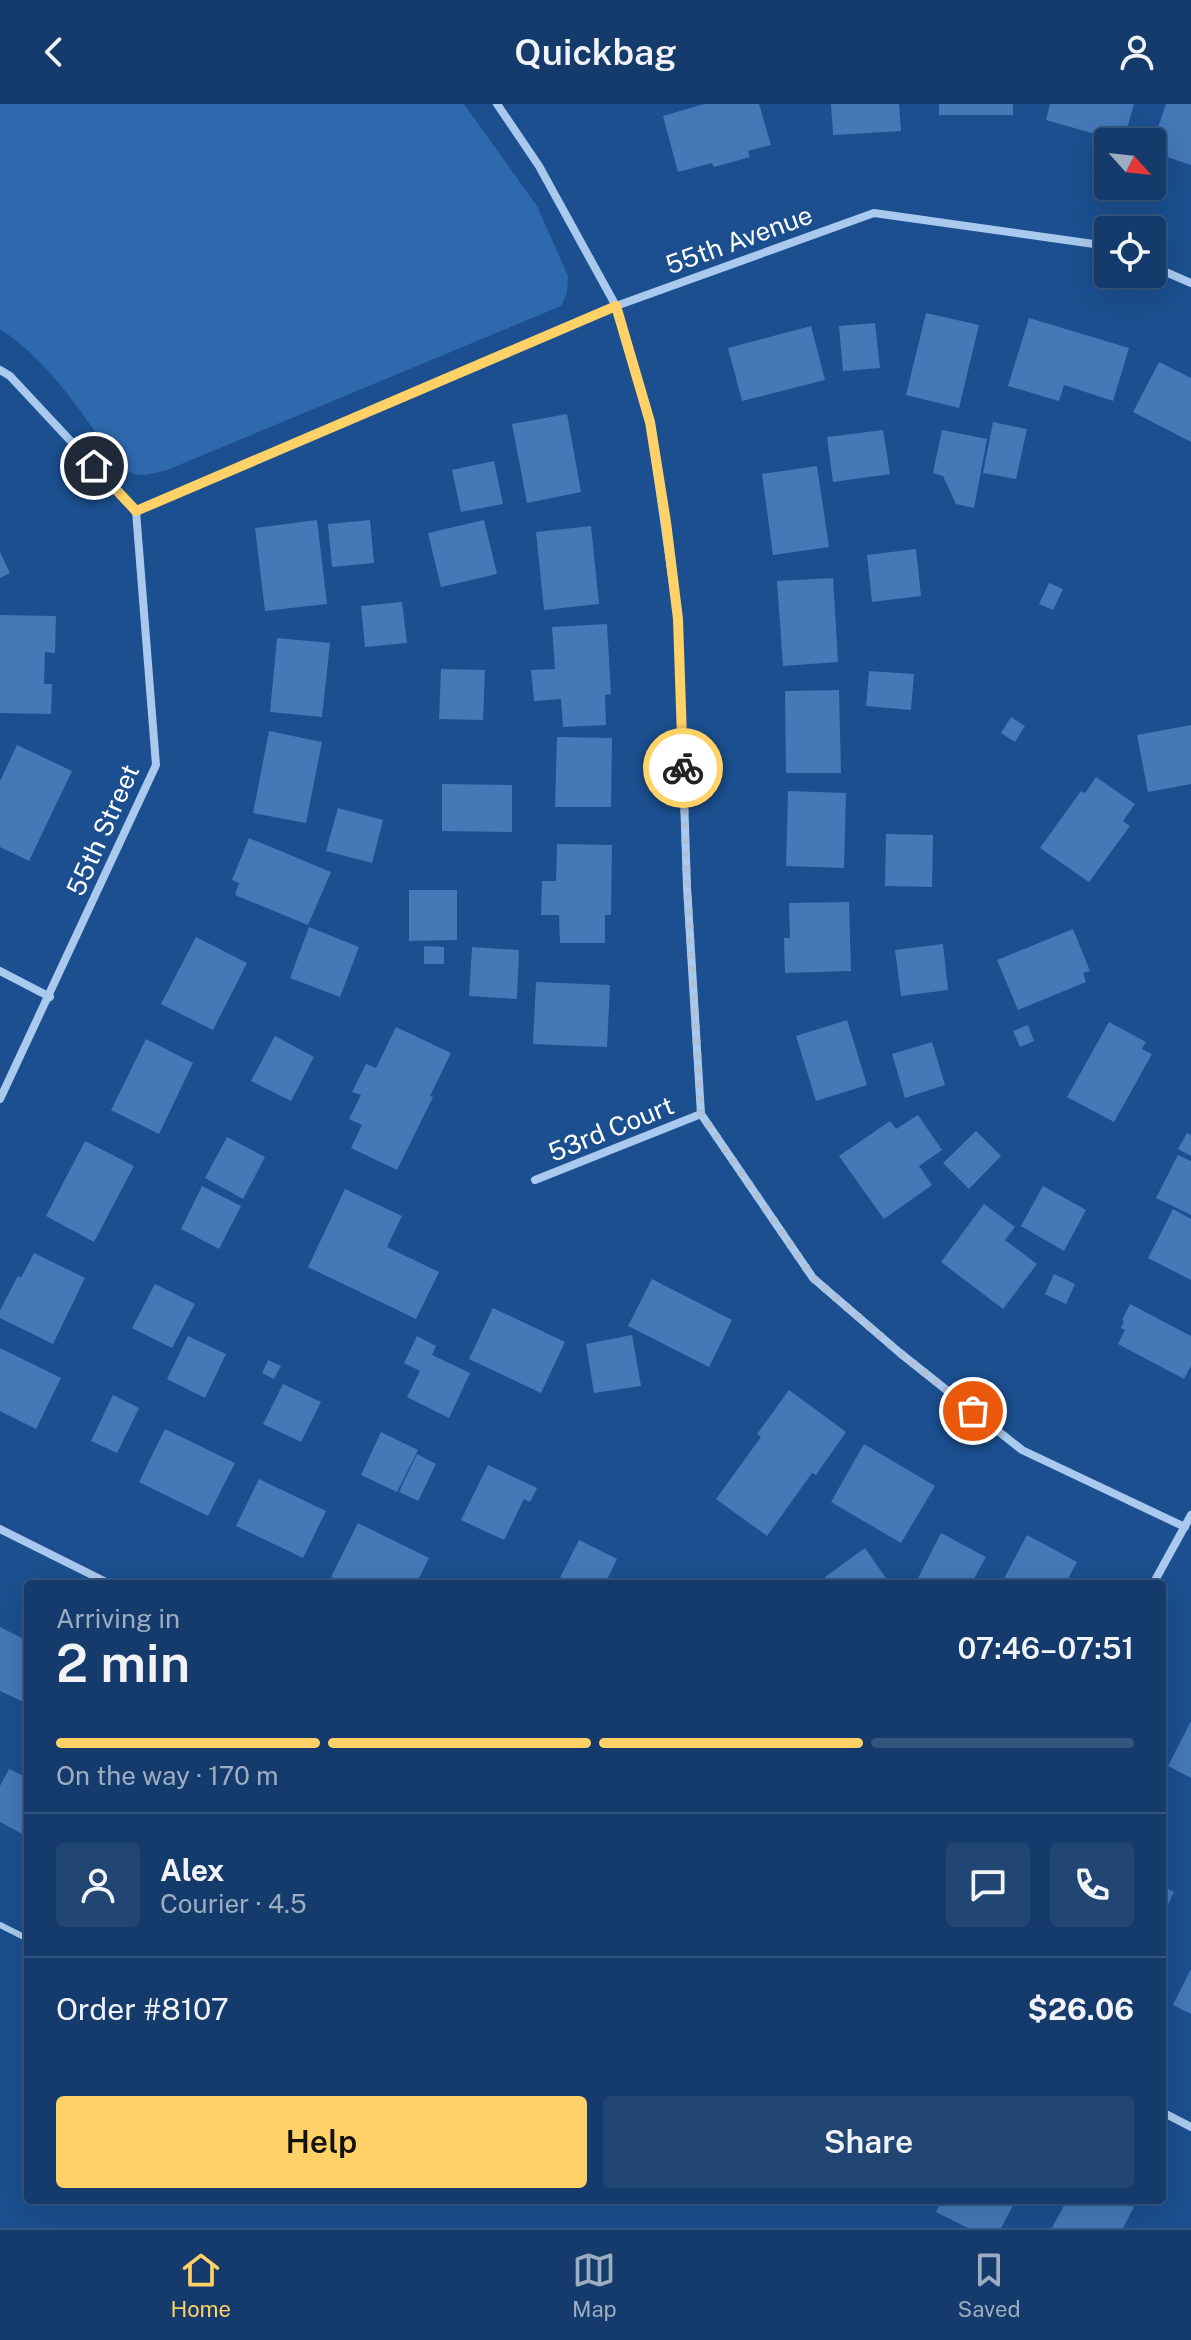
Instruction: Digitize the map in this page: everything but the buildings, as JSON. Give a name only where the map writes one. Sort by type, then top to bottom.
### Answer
[{"type":"street","points":[[497,104],[539,166],[616,306],[650,422],[678,619],[687,887],[701,1114],[813,1278],[900,1353],[1022,1450],[1185,1527]]},
{"type":"street","name":"55th Avenue","points":[[136,511],[616,306],[874,213],[1094,244]]},
{"type":"street","points":[[1166,272],[1191,283]]},
{"type":"street","points":[[0,370],[10,376],[136,511]]},
{"type":"street","name":"55th Street","points":[[0,1099],[156,765],[136,511]]},
{"type":"street","points":[[0,971],[50,997]]},
{"type":"street","name":"53rd Court","points":[[535,1180],[701,1114]]},
{"type":"street","points":[[1155,1580],[1191,1515]]},
{"type":"street","points":[[0,1529],[102,1580]]},
{"type":"street","points":[[1166,2114],[1191,2127]]},
{"type":"lane","points":[[0,1925],[24,1937]]},
{"type":"shaded area","points":[[0,104],[464,104],[537,206],[568,276],[567,293],[561,306],[167,470],[138,475],[132,473],[120,467],[51,374],[0,329]]},
{"type":"way so far","points":[[683,768],[701,1114],[813,1278],[973,1411]]},
{"type":"route","points":[[94,466],[136,511],[616,306],[650,422],[666,522],[678,619],[683,768]]}]
